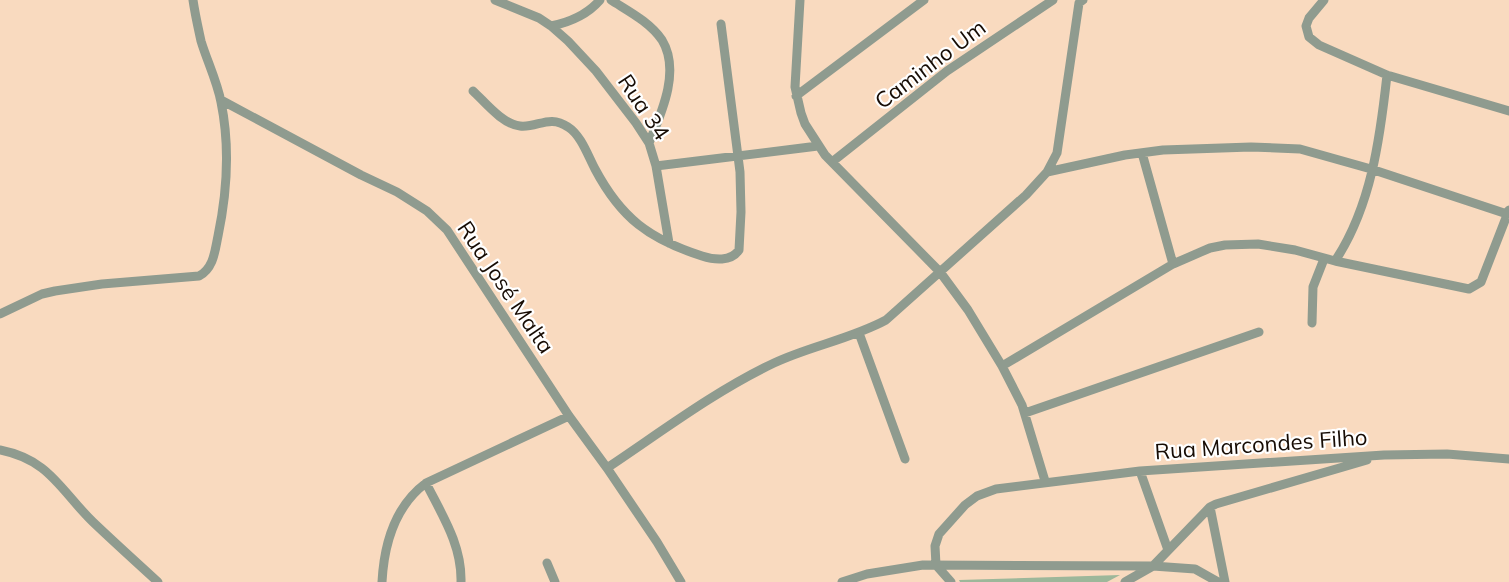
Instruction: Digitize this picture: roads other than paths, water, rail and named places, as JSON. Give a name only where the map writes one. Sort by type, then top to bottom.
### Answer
[{"type":"street","points":[[0,314],[33,297],[55,291],[102,284],[199,276],[205,273],[213,259],[221,218],[226,153],[220,100],[201,41],[193,0]]},
{"type":"street","name":"Rua 34","points":[[495,0],[526,12],[551,26],[568,40],[596,71],[650,143],[656,166],[818,146]]},
{"type":"street","points":[[551,26],[567,23],[581,16],[600,0]]},
{"type":"street","points":[[611,0],[643,21],[655,32],[662,40],[669,61],[670,72],[663,105],[650,143]]},
{"type":"street","points":[[800,0],[795,74],[796,96],[805,124],[818,146],[832,162],[940,272],[968,310],[1002,366],[1025,413],[1045,481]]},
{"type":"street","points":[[796,96],[924,0]]},
{"type":"street","name":"Caminho Um","points":[[832,162],[947,71],[1053,0]]},
{"type":"street","points":[[1324,0],[1309,18],[1306,26],[1313,41],[1387,75],[1509,111]]},
{"type":"street","points":[[607,468],[722,392],[755,373],[798,353],[859,333],[895,313],[1026,195],[1047,172],[1057,153],[1079,1]]},
{"type":"street","points":[[473,91],[509,123],[529,126],[548,120],[566,125],[573,130],[600,178],[627,216],[644,230],[669,243],[707,258],[724,259],[736,254],[739,250],[741,212],[738,155],[721,24]]},
{"type":"street","points":[[1335,261],[1352,233],[1365,197],[1379,133],[1387,75]]},
{"type":"street","name":"Rua José Malta","points":[[220,100],[397,192],[427,211],[447,230],[681,582]]},
{"type":"street","points":[[1002,366],[1173,264],[1210,248],[1236,244],[1258,244],[1295,250],[1324,259],[1465,289],[1479,285],[1508,212],[1320,154],[1281,148],[1196,148],[1142,153],[1047,172]]},
{"type":"street","points":[[1142,153],[1173,264]]},
{"type":"street","points":[[656,166],[669,243]]},
{"type":"street","points":[[1312,323],[1313,287],[1324,259]]},
{"type":"street","points":[[1025,413],[1259,332]]},
{"type":"street","points":[[859,333],[905,459]]},
{"type":"street","points":[[381,582],[391,529],[413,494],[426,483],[569,416]]},
{"type":"street","points":[[0,450],[25,457],[43,467],[91,520],[158,582]]},
{"type":"street","name":"Rua Marcondes Filho","points":[[936,565],[937,538],[965,505],[977,496],[996,489],[1045,481],[1140,471],[1384,455],[1447,454],[1509,459]]},
{"type":"street","name":"Rua Marcondes Filho","points":[[1210,507],[1384,455]]},
{"type":"street","points":[[1140,471],[1168,550]]},
{"type":"street","points":[[426,483],[458,549],[461,582]]},
{"type":"street","points":[[1125,582],[1153,566],[1210,507]]},
{"type":"street","points":[[1210,507],[1225,582]]},
{"type":"street","points":[[547,563],[555,582]]},
{"type":"street","points":[[936,565],[951,582]]},
{"type":"street","points":[[843,582],[867,574],[936,565],[1153,566],[1195,570],[1218,582]]}]
